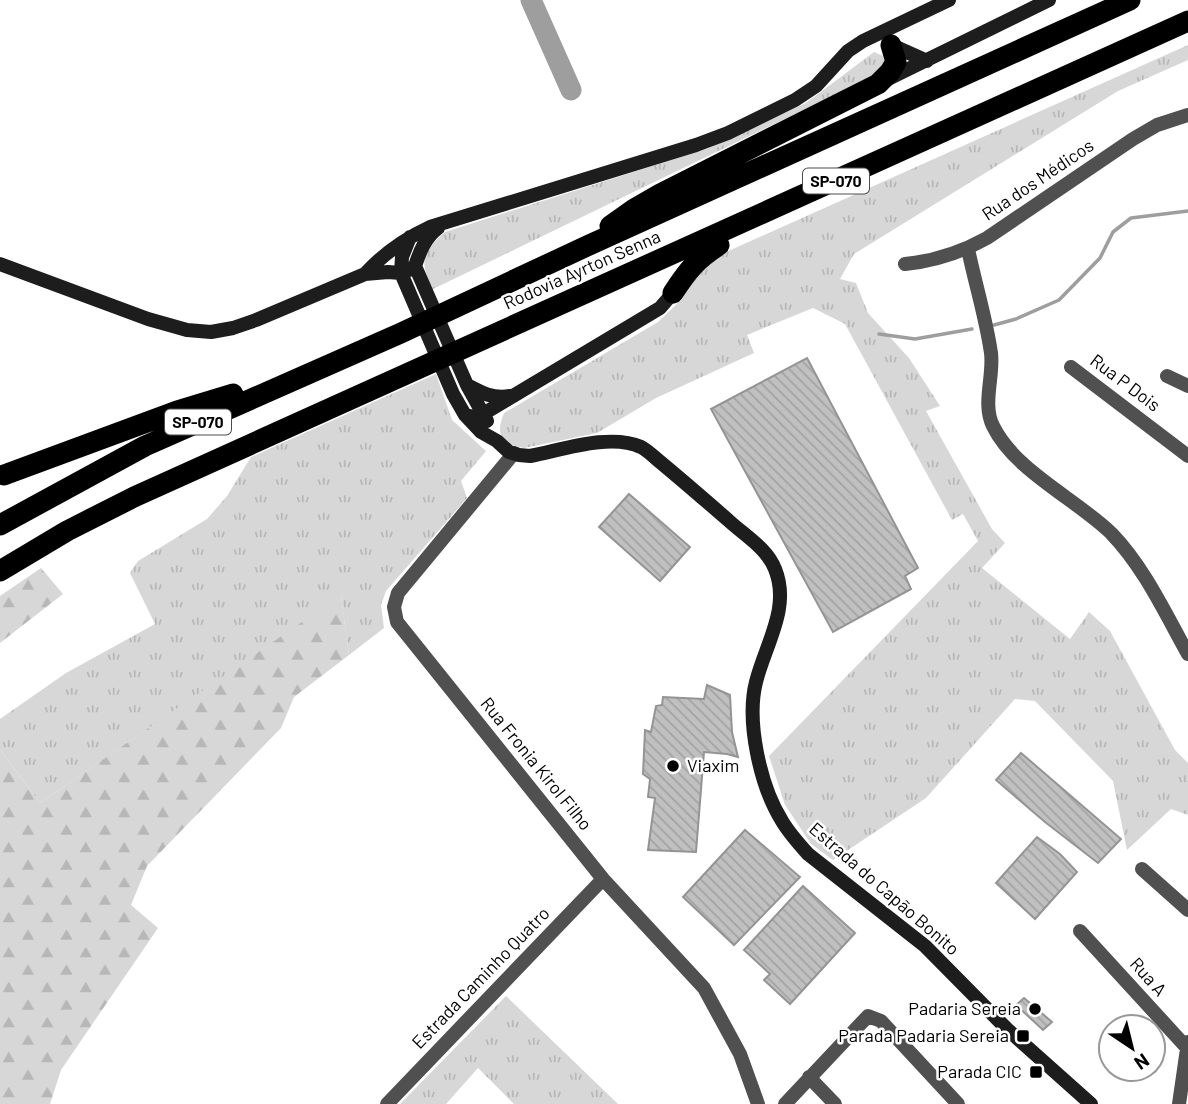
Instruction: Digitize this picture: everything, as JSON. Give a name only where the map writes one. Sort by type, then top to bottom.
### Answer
[{"type":"highway","name":"Rodovia Ayrton Senna","points":[[0,524],[145,446],[401,333],[1130,0]]},
{"type":"highway","name":"Rodovia Ayrton Senna","points":[[0,571],[67,531],[134,497],[1188,21]]},
{"type":"highway","points":[[587,246],[618,219],[660,194],[878,84],[891,72],[896,62],[891,45]]},
{"type":"highway","points":[[673,293],[701,256],[719,245],[907,158],[946,131]]},
{"type":"highway","points":[[648,266],[666,268],[674,282],[673,293]]},
{"type":"highway","points":[[4,475],[177,411],[247,390],[290,382]]},
{"type":"street","points":[[365,274],[380,258],[430,227],[728,133],[795,100],[816,86],[848,51],[863,41],[949,0]]},
{"type":"street","points":[[878,84],[1049,0]]},
{"type":"street","points":[[863,41],[882,41],[927,61]]},
{"type":"street","name":"Rua dos Médicos","points":[[905,264],[942,258],[968,249],[1133,139],[1157,125],[1188,115]]},
{"type":"street","points":[[0,264],[148,319],[187,330],[211,332],[256,320],[365,274],[401,273],[409,270],[415,265],[431,233],[448,221]]},
{"type":"street","points":[[410,237],[402,257],[401,273],[453,394],[465,415],[481,432],[513,453]]},
{"type":"street","points":[[968,249],[992,356],[989,406],[992,424],[1003,443],[1018,459],[1109,531],[1126,549],[1188,654]]},
{"type":"street","points":[[415,265],[467,385],[497,441]]},
{"type":"street","points":[[465,415],[475,417],[484,414],[660,308],[673,293]]},
{"type":"street","name":"Rua P Dois","points":[[1071,368],[1188,456]]},
{"type":"street","points":[[1167,376],[1188,386]]},
{"type":"street","points":[[467,385],[485,395],[500,398],[515,395]]},
{"type":"street","name":"Estrada do Capão Bonito","points":[[513,453],[530,457],[601,442],[641,447],[767,554],[779,579],[780,610],[756,680],[751,712],[759,759],[771,800],[782,821],[808,854],[925,946],[1007,1028],[1091,1104]]},
{"type":"street","name":"Rua Fronia Kirol Filho","points":[[513,453],[398,593],[394,607],[397,622],[603,879],[704,988],[740,1054],[758,1104]]},
{"type":"street","points":[[1142,869],[1188,910]]},
{"type":"street","name":"Estrada Caminho Quatro","points":[[387,1104],[603,879]]},
{"type":"street","name":"Rua A","points":[[1080,931],[1188,1046]]},
{"type":"street","points":[[785,1104],[868,1016],[881,1021],[958,1104]]},
{"type":"street","points":[[1179,1104],[1188,1046]]},
{"type":"street","points":[[809,1077],[835,1104]]},
{"type":"green space","points":[[1188,45],[1188,60],[1118,91],[854,254],[840,279],[856,283],[868,313],[909,358],[940,406],[926,411],[992,529],[1005,543],[982,568],[1070,639],[1089,612],[1110,631],[1175,750],[1188,763],[1188,815],[1171,809],[1127,850],[1113,781],[1035,701],[1015,699],[926,798],[833,860],[811,844],[785,805],[769,756],[978,541],[963,514],[952,520],[845,324],[813,308],[747,335],[754,353],[656,398],[597,433],[524,448],[510,444],[502,437],[500,427],[504,413],[658,322],[682,299],[698,271],[715,257]]},
{"type":"green space","points":[[874,52],[883,56],[886,64],[882,72],[431,290],[425,271],[425,258],[431,246],[445,232],[709,148],[806,103]]},
{"type":"green space","points":[[436,374],[452,420],[486,451],[461,481],[467,498],[386,591],[381,605],[384,628],[349,655],[341,596],[40,803],[0,750],[0,719],[66,673],[155,624],[130,573],[138,561],[207,519],[227,496],[251,457]]},
{"type":"green space","points":[[41,568],[63,594],[0,643],[0,596]]},
{"type":"green space","points":[[341,595],[349,655],[294,697],[281,728],[147,866],[131,905],[158,928],[61,1070],[50,1104],[0,1104],[0,750],[40,803]]},
{"type":"green space","points":[[506,996],[618,1104],[514,1104],[478,1068],[446,1104],[400,1104]]},
{"type":"building","points":[[807,358],[918,568],[905,576],[911,589],[833,632],[711,409]]},
{"type":"building","points":[[629,494],[690,547],[660,581],[599,527]]},
{"type":"building","name":"Viaxim","points":[[707,685],[730,695],[732,732],[738,757],[704,752],[696,852],[648,850],[655,798],[648,797],[650,779],[643,774],[645,730],[651,732],[656,706],[662,705],[663,697],[704,699]]},
{"type":"building","points":[[1021,753],[1121,839],[1098,863],[996,780]]},
{"type":"building","points":[[745,830],[800,877],[734,945],[683,897]]},
{"type":"building","points":[[1037,837],[1060,854],[1077,872],[1035,919],[996,883]]},
{"type":"building","points":[[803,886],[855,933],[790,1004],[764,980],[770,974],[744,950]]},
{"type":"building","points":[[1024,998],[1052,1022],[1043,1030],[1016,1005]]},
{"type":"waterway","points":[[531,0],[571,90]]},
{"type":"waterway","points":[[994,325],[1016,319],[1059,300],[1100,258],[1113,232],[1131,218],[1188,211]]},
{"type":"waterway","points":[[879,334],[915,339],[972,329]]},
{"type":"place","name":"Viaxim","points":[[673,766]]},
{"type":"place","name":"Padaria Sereia","points":[[1035,1009]]},
{"type":"place","name":"Parada Padaria Sereia","points":[[1023,1036]]},
{"type":"place","name":"Parada CIC","points":[[1036,1072]]}]
